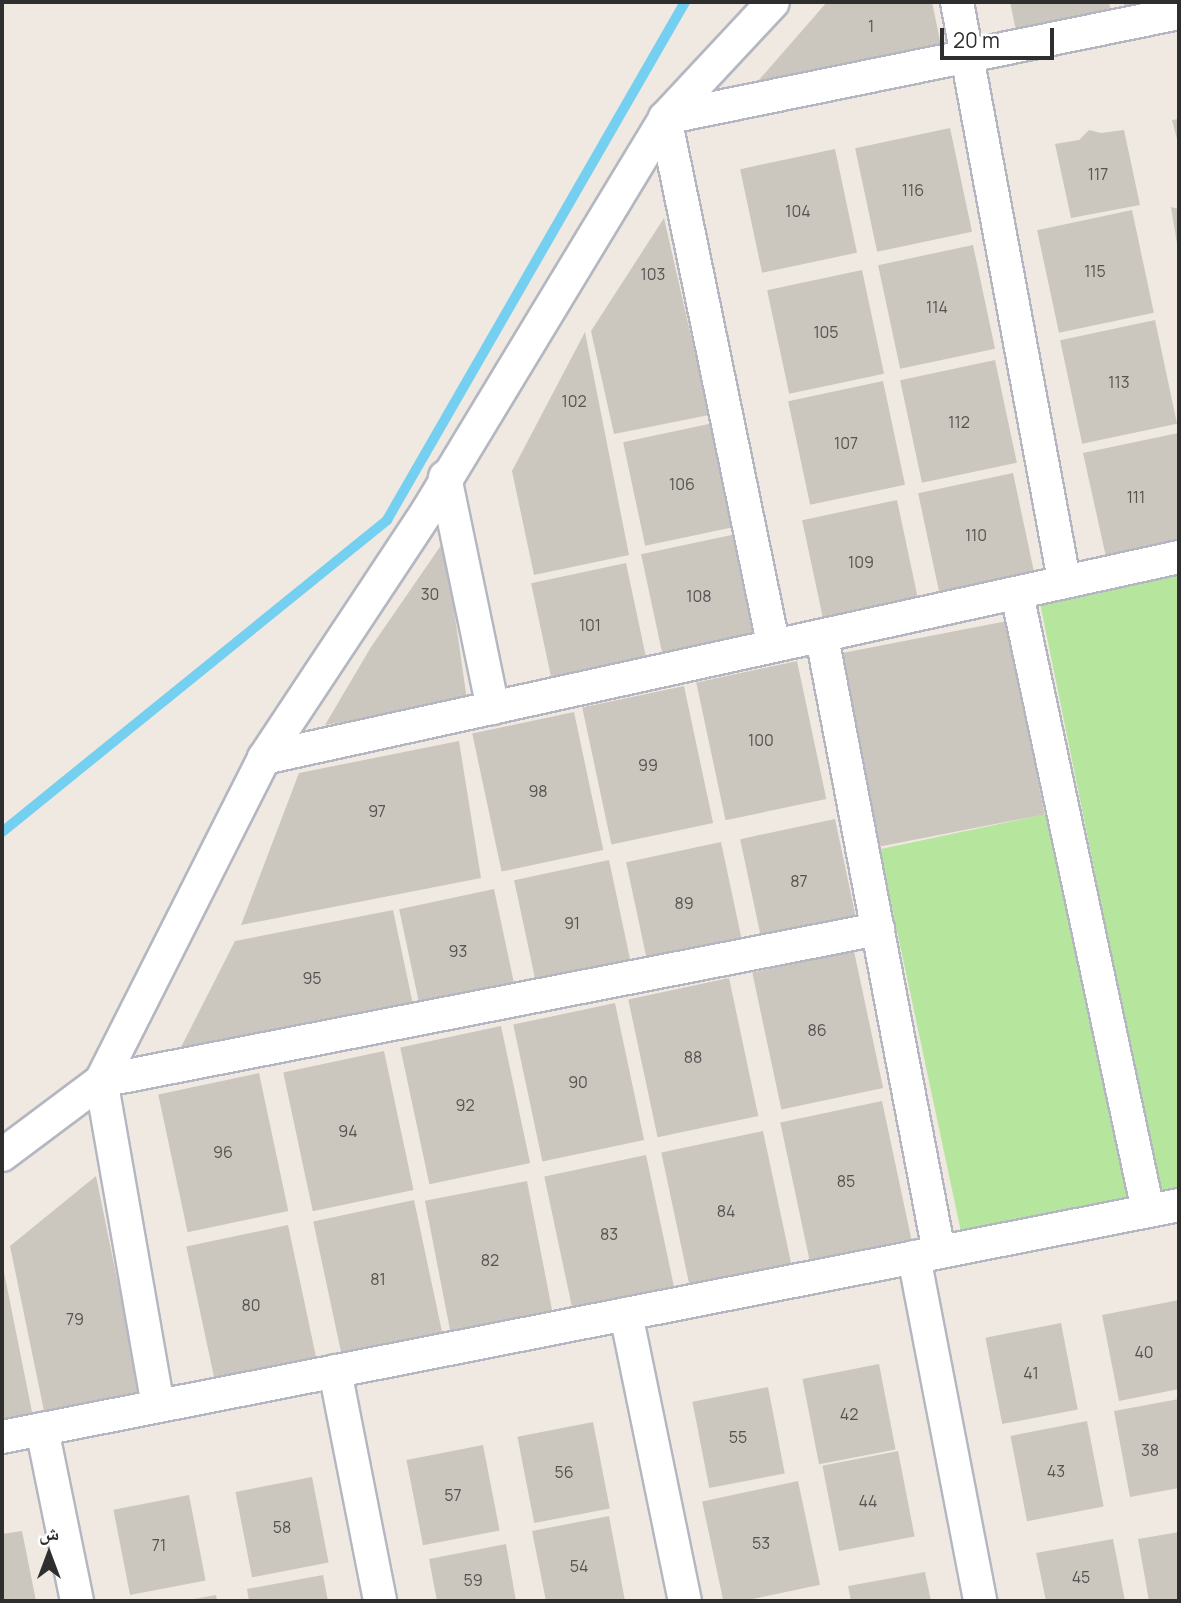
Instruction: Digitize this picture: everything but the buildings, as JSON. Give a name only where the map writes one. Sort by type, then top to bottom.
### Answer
[{"type":"street","points":[[158,1406],[101,1081],[264,758],[445,477],[666,118],[772,2]]},
{"type":"street","points":[[957,2],[1063,580]]},
{"type":"street","points":[[666,118],[1179,13]]},
{"type":"street","points":[[666,118],[773,643]]},
{"type":"street","points":[[445,477],[493,708]]},
{"type":"street","points":[[264,758],[773,643],[822,637],[1017,594],[1063,580],[1179,557]]},
{"type":"street","points":[[1017,594],[1148,1211]]},
{"type":"street","points":[[822,637],[878,929],[980,1601]]},
{"type":"street","points":[[2,1154],[101,1081],[878,929]]},
{"type":"street","points":[[2,1437],[1179,1205]]},
{"type":"street","points":[[626,1314],[685,1601]]},
{"type":"street","points":[[335,1371],[380,1601]]},
{"type":"street","points":[[42,1429],[77,1601]]},
{"type":"green space","points":[[1179,575],[1179,1188],[1160,1192],[1040,603]]},
{"type":"green space","points":[[1046,814],[1128,1197],[961,1233],[880,849]]},
{"type":"waterway","points":[[2,832],[387,520],[685,2]]}]
